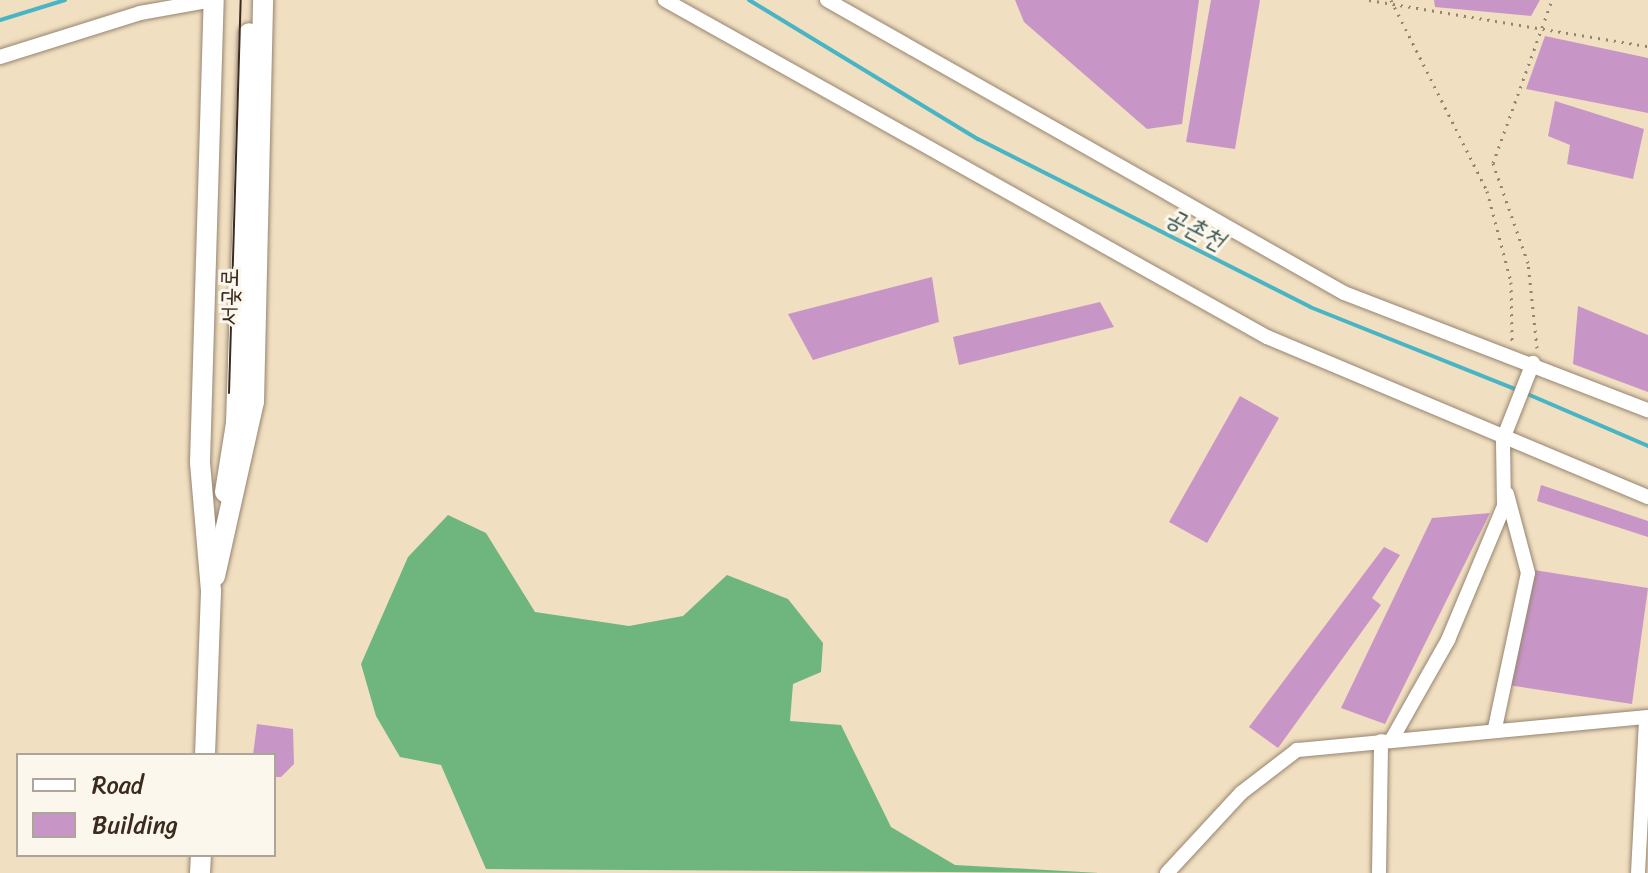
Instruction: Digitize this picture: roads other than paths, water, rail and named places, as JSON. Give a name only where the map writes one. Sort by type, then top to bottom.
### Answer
[{"type":"main road","name":"서곶로","points":[[205,753],[211,591],[200,462],[214,0]]},
{"type":"main road","name":"서곶로","points":[[209,570],[236,423],[250,0]]},
{"type":"main road","name":"서곶로","points":[[211,591],[254,402],[263,0]]},
{"type":"street","points":[[0,57],[140,13],[214,0]]},
{"type":"street","points":[[665,0],[1267,337],[1648,497]]},
{"type":"street","points":[[827,0],[1344,293],[1512,354],[1531,368],[1648,410]]},
{"type":"street","points":[[1379,873],[1386,740],[1475,580],[1504,506],[1504,435],[1531,368]]},
{"type":"street","points":[[1495,728],[1528,573],[1503,482]]},
{"type":"street","points":[[1167,873],[1241,793],[1297,750],[1495,728],[1647,718],[1638,873]]},
{"type":"waterway","name":"공촌천","points":[[0,20],[65,0]]},
{"type":"waterway","name":"공촌천","points":[[749,0],[978,139],[1310,307],[1517,390]]},
{"type":"waterway","name":"공촌천","points":[[1525,393],[1648,446]]},
{"type":"tram line","points":[[229,393],[241,0]]}]
